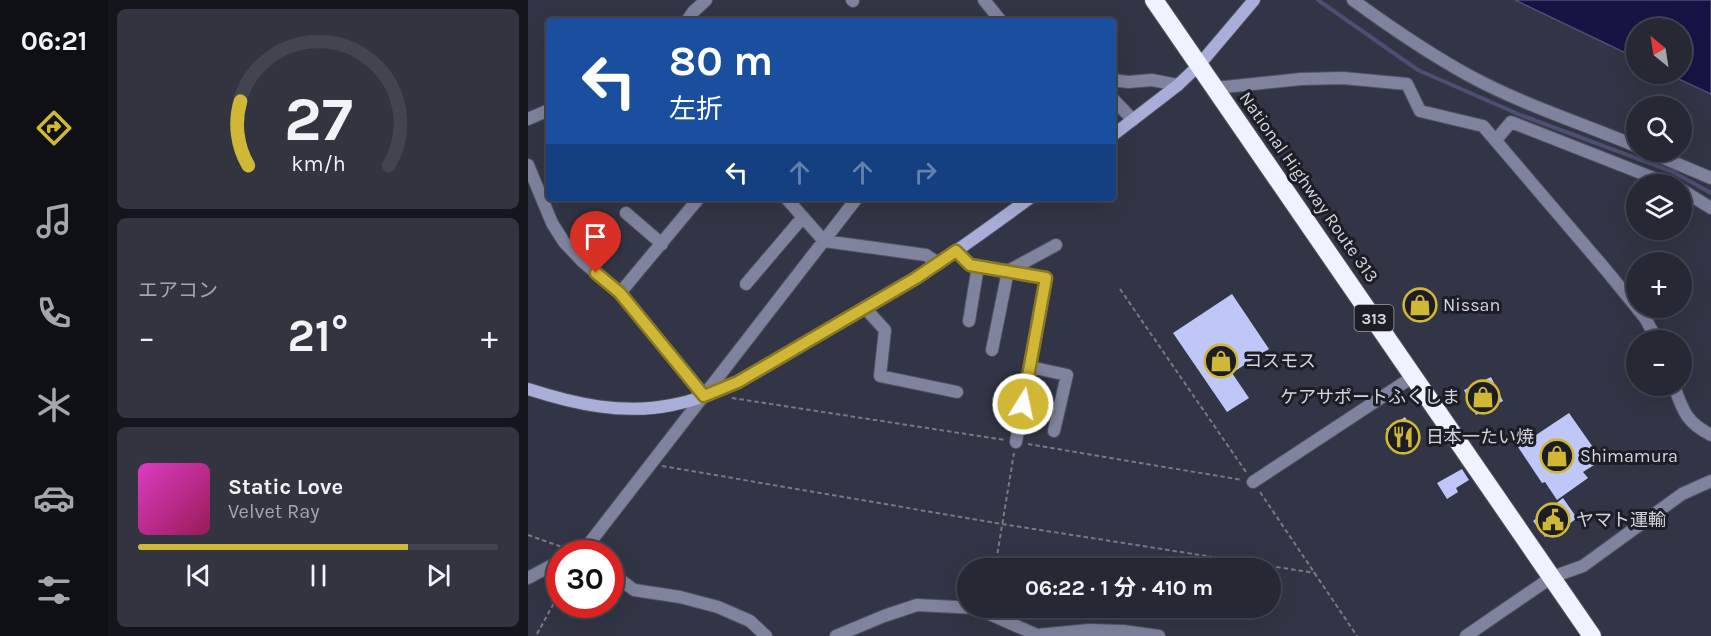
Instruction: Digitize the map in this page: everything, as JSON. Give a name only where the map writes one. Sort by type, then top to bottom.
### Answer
[{"type":"highway","name":"National Highway Route 313","points":[[1154,0],[1592,636]]},
{"type":"main road","points":[[1116,133],[1200,65],[1254,0]]},
{"type":"main road","points":[[528,388],[552,397],[592,406],[628,408],[669,406],[704,396],[738,382],[916,278],[1026,201]]},
{"type":"street","points":[[689,18],[706,0]]},
{"type":"street","points":[[984,0],[996,18]]},
{"type":"street","points":[[1353,0],[1402,35],[1469,75],[1522,101],[1626,142]]},
{"type":"street","points":[[1215,88],[1301,79],[1343,78],[1407,84],[1420,111],[1483,126],[1613,278],[1645,318],[1652,330]]},
{"type":"street","points":[[1116,80],[1152,80],[1178,85]]},
{"type":"street","points":[[1116,102],[1132,120]]},
{"type":"street","points":[[528,119],[546,111]]},
{"type":"street","points":[[1496,140],[1511,122],[1644,174]]},
{"type":"street","points":[[1673,162],[1711,178]]},
{"type":"street","points":[[528,165],[552,223],[564,242],[583,262],[620,293],[704,396]]},
{"type":"street","points":[[1692,196],[1711,208]]},
{"type":"street","points":[[620,293],[697,201]]},
{"type":"street","points":[[789,201],[824,241],[926,255],[938,263]]},
{"type":"street","points":[[592,540],[855,201]]},
{"type":"street","points":[[626,213],[662,244]]},
{"type":"street","points":[[746,284],[802,217]]},
{"type":"street","points":[[1008,271],[1056,245]]},
{"type":"street","points":[[956,251],[970,265],[1046,278],[1016,442]]},
{"type":"street","points":[[969,321],[978,266]]},
{"type":"street","points":[[992,350],[1008,271]]},
{"type":"street","points":[[865,308],[885,330],[880,376],[957,392]]},
{"type":"street","points":[[1030,367],[1067,375],[1054,431]]},
{"type":"street","points":[[1253,482],[1414,376]]},
{"type":"street","points":[[1678,396],[1683,411],[1695,427],[1711,435]]},
{"type":"street","points":[[1466,636],[1552,577],[1583,566],[1683,494],[1711,481]]},
{"type":"street","points":[[528,578],[546,568]]},
{"type":"street","points":[[624,582],[634,590],[680,597],[718,607],[750,621],[766,636]]},
{"type":"street","points":[[836,636],[917,605],[976,608],[1037,635],[1089,630],[1123,631],[1159,636]]},
{"type":"path","points":[[1120,289],[1357,636]]},
{"type":"path","points":[[732,398],[1253,482]]},
{"type":"path","points":[[997,558],[1016,442]]},
{"type":"path","points":[[651,464],[1002,524],[1315,573]]},
{"type":"path","points":[[528,535],[546,541]]},
{"type":"path","points":[[537,634],[546,618]]},
{"type":"shaded area","points":[[1515,0],[1711,0],[1711,94],[1690,84],[1692,84],[1692,18],[1626,18],[1626,53]]},
{"type":"building","name":"コスモス","points":[[1232,294],[1269,349],[1232,373],[1249,398],[1227,412],[1173,333]]},
{"type":"building","points":[[1491,377],[1503,401],[1476,415],[1464,390]]},
{"type":"building","points":[[1569,413],[1602,460],[1583,472],[1588,478],[1557,500],[1545,482],[1542,483],[1518,447]]},
{"type":"building","points":[[1405,417],[1420,442],[1401,453],[1386,429]]},
{"type":"building","points":[[1462,469],[1469,480],[1456,488],[1458,492],[1447,499],[1437,483]]},
{"type":"building","points":[[1563,498],[1577,518],[1555,535],[1552,532],[1545,537],[1533,521]]},
{"type":"waterway","points":[[1318,0],[1418,70],[1518,114],[1673,172],[1711,193]]},
{"type":"place","name":"Nissan","points":[[1420,305]]},
{"type":"place","name":"コスモス","points":[[1221,361]]},
{"type":"place","name":"ケアサポートふくしま","points":[[1483,397]]},
{"type":"place","name":"日本一たい焼","points":[[1403,437]]},
{"type":"place","name":"Shimamura","points":[[1557,456]]},
{"type":"place","name":"ヤマト運輸","points":[[1553,520]]},
{"type":"route","points":[[596,273],[620,293],[704,396],[738,382],[916,278],[956,251],[970,265],[1046,278],[1023,404]]}]
